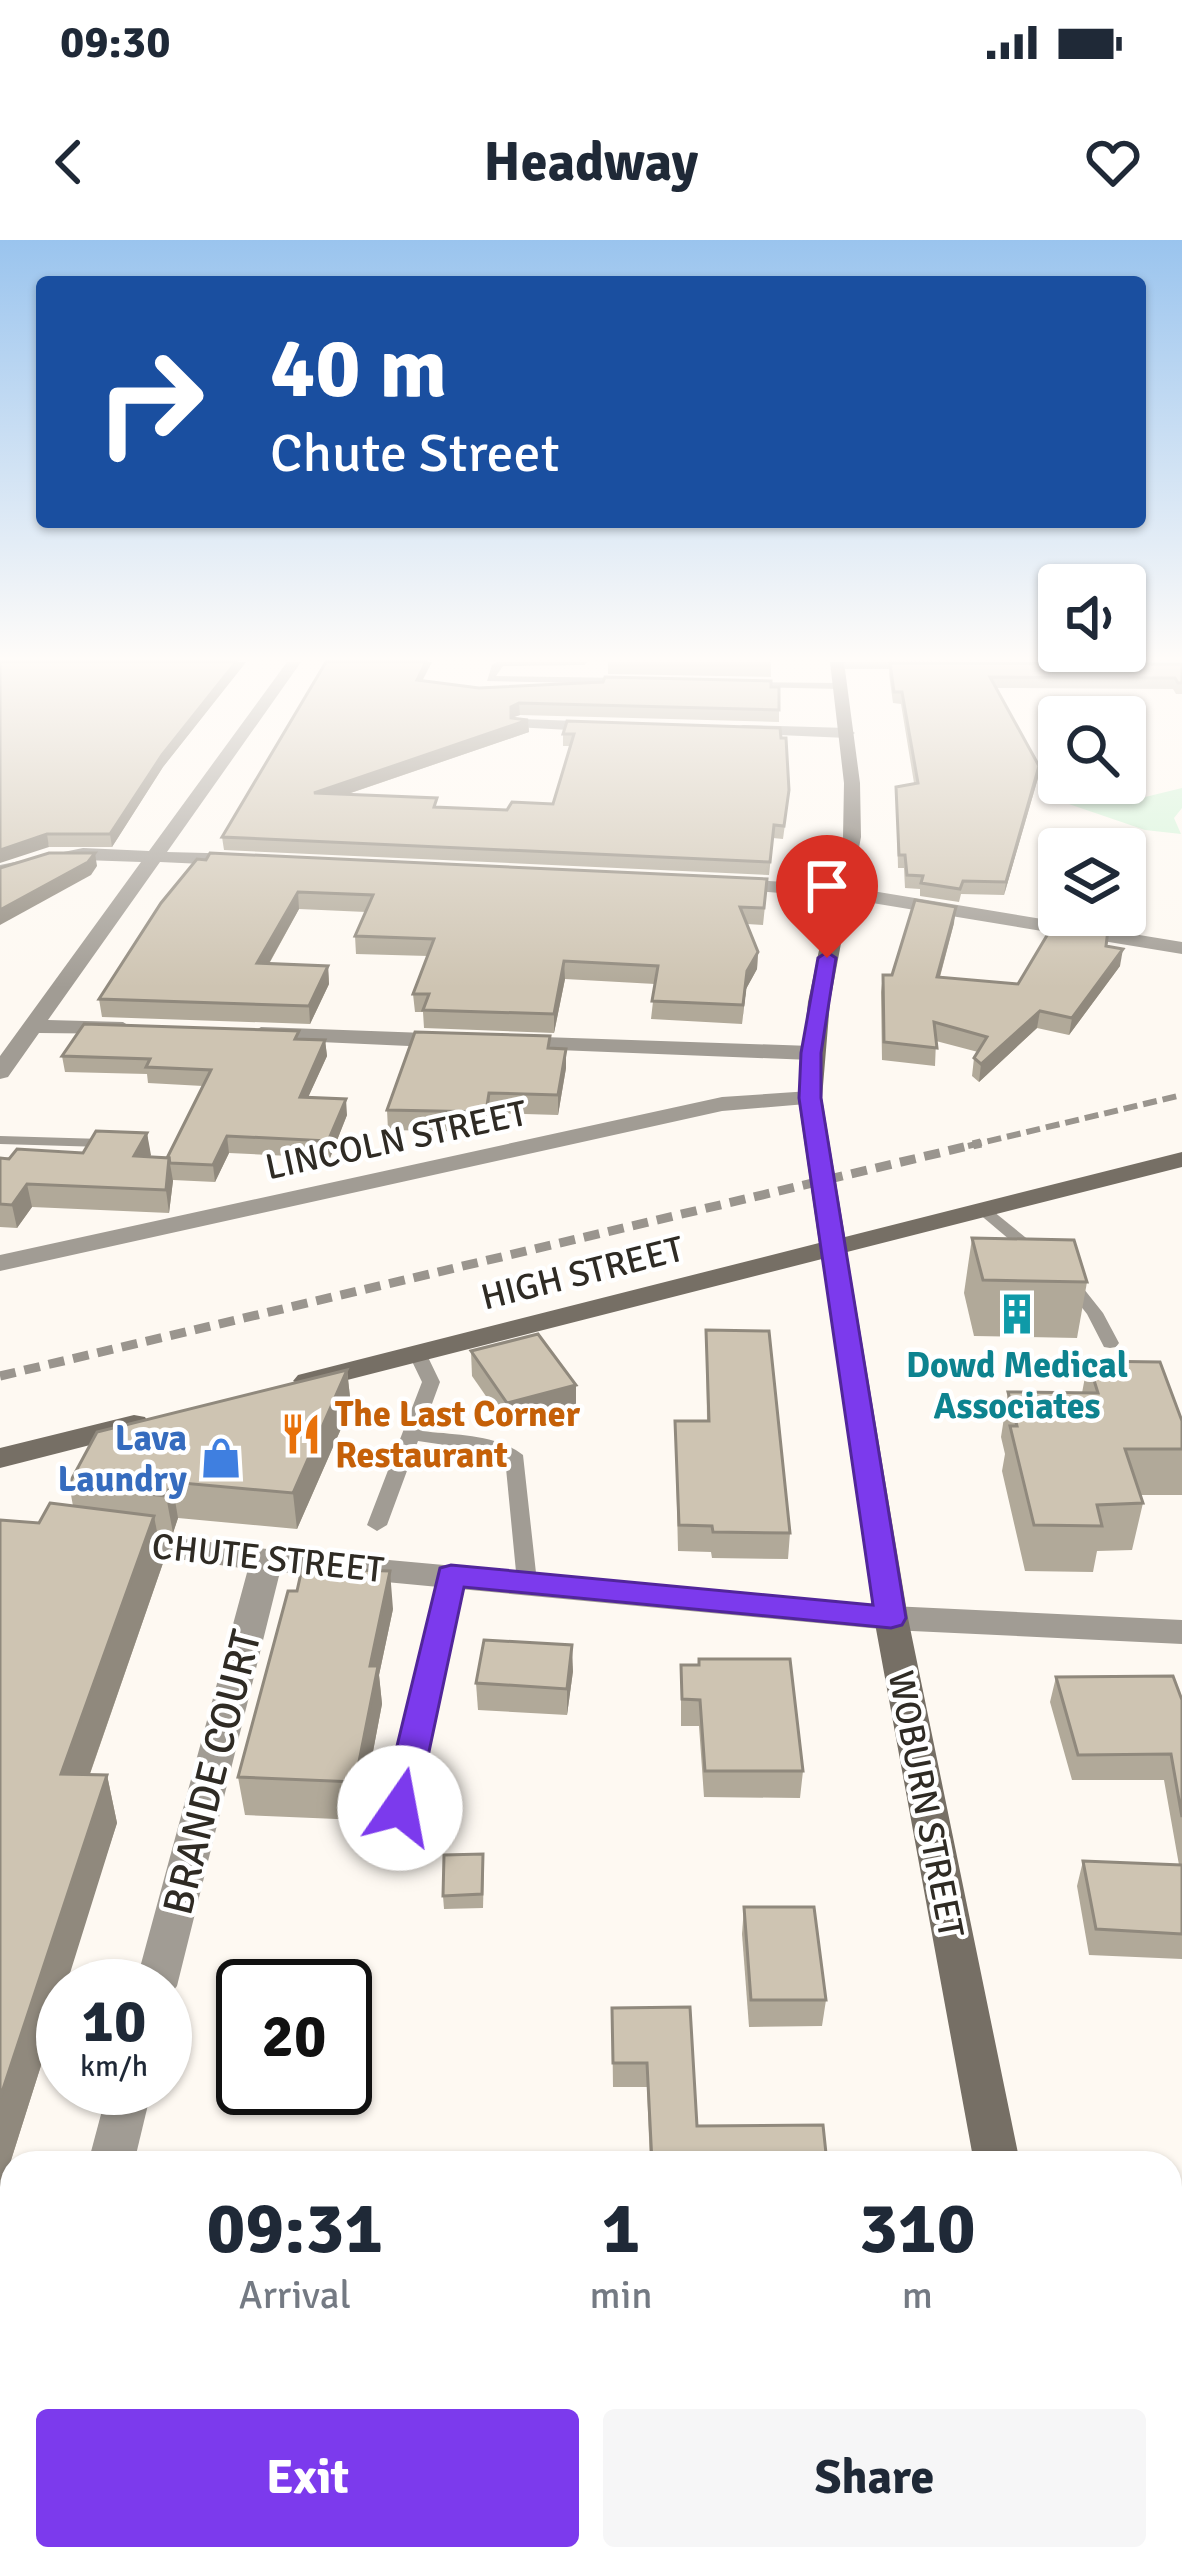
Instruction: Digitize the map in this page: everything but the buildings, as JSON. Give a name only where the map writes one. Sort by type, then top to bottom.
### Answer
[{"type":"street","points":[[0,1072],[215,771]]},
{"type":"street","name":"WOBURN STREET","points":[[850,771],[853,818],[811,1053],[810,1098],[891,1618],[995,2151]]},
{"type":"street","points":[[0,871],[66,855],[262,861]]},
{"type":"street","points":[[701,883],[842,892],[1182,948]]},
{"type":"street","points":[[33,1025],[149,1030]]},
{"type":"street","points":[[242,1033],[811,1053]]},
{"type":"street","points":[[722,1104],[742,1075],[730,1051]]},
{"type":"street","name":"LINCOLN STREET","points":[[0,1263],[722,1104],[810,1098]]},
{"type":"street","name":"HIGH STREET","points":[[270,1390],[1182,1159]]},
{"type":"street","points":[[0,1458],[162,1418]]},
{"type":"street","name":"CHUTE STREET","points":[[90,1537],[267,1559],[891,1618],[1104,1624],[1182,1632]]},
{"type":"street","name":"BRANDE COURT","points":[[163,1959],[267,1559]]},
{"type":"street","points":[[114,2151],[123,2115]]},
{"type":"lane","points":[[0,1140],[103,1143]]},
{"type":"lane","points":[[983,1210],[1074,1286],[1110,1343]]},
{"type":"lane","points":[[377,1525],[431,1382],[417,1353]]},
{"type":"lane","points":[[412,1435],[501,1448],[514,1455],[527,1582]]},
{"type":"lane","points":[[400,1808],[451,1575]]},
{"type":"green space","points":[[1182,788],[1182,808],[1174,818],[1181,834],[1146,830],[1069,804],[1146,804],[1146,797]]},
{"type":"railway","points":[[968,1146],[1182,1095]]},
{"type":"railway","points":[[0,1376],[981,1143]]},
{"type":"place","name":"Dowd Medical Associates","points":[[1017,1314]]},
{"type":"place","name":"The Last Corner Restaurant","points":[[301,1434]]},
{"type":"place","name":"Lava Laundry","points":[[221,1458]]},
{"type":"route","points":[[400,1808],[451,1575],[891,1618],[810,1098],[811,1053],[827,958]]}]
